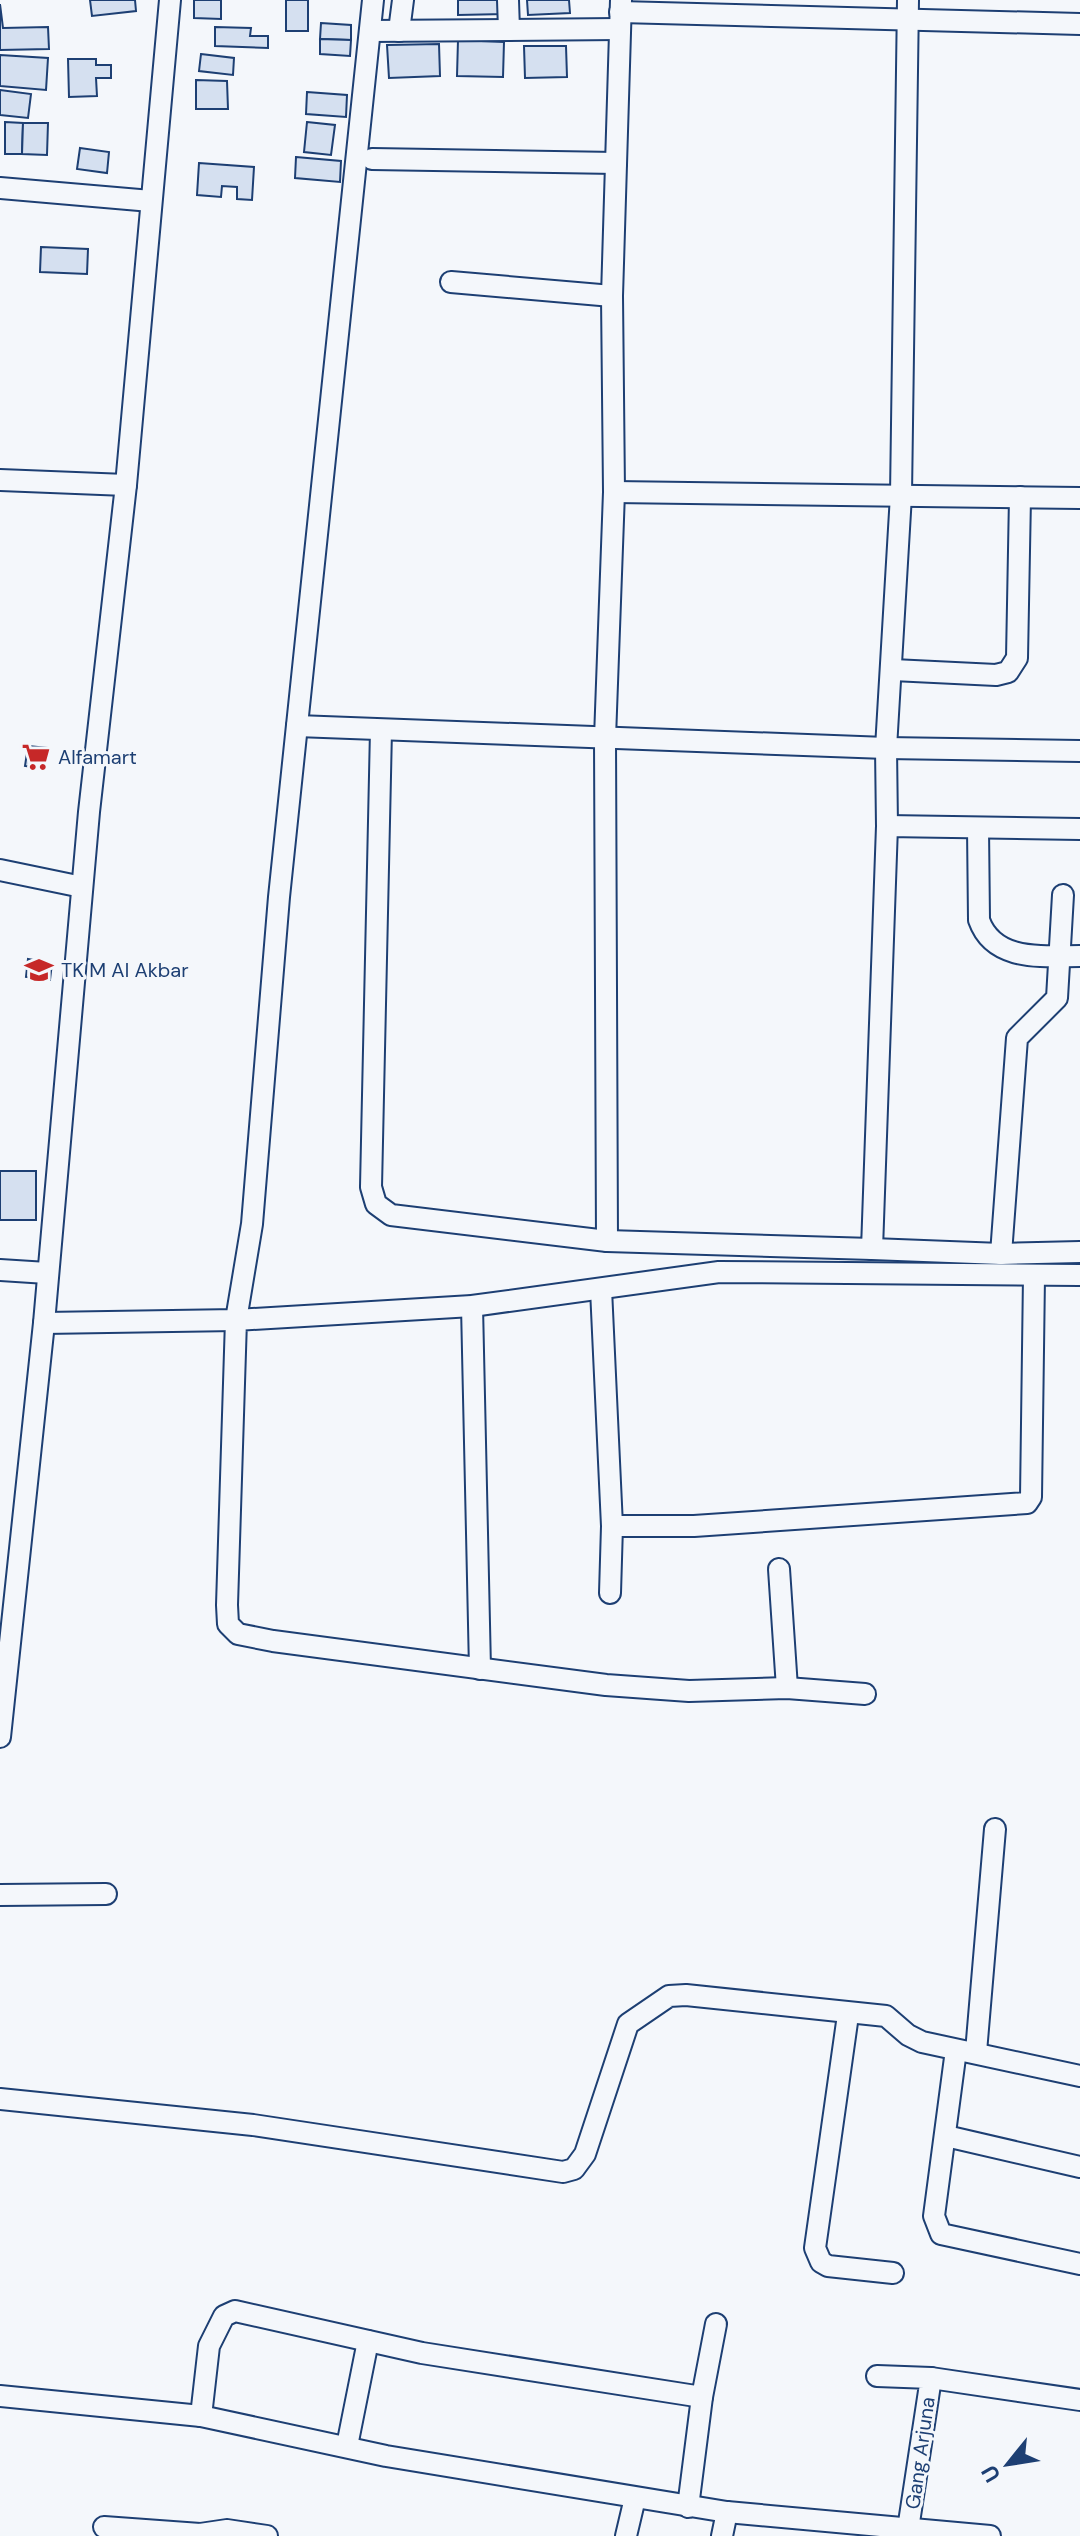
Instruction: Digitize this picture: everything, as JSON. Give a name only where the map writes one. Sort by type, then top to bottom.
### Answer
[{"type":"street","points":[[0,1737],[4,1654],[44,1323],[82,887],[126,485],[170,0]]},
{"type":"street","points":[[373,0],[297,726],[252,1224],[236,1320],[228,1624],[238,1634],[256,1639],[480,1669],[689,1691],[787,1688],[865,1694]]},
{"type":"street","points":[[399,31],[403,0]]},
{"type":"street","points":[[508,0],[509,30]]},
{"type":"street","points":[[872,1249],[887,826],[886,748],[901,495],[908,0]]},
{"type":"street","points":[[370,31],[509,30],[620,14],[1080,24]]},
{"type":"street","points":[[607,1241],[605,738],[614,492],[612,296],[620,14]]},
{"type":"street","points":[[372,159],[616,163]]},
{"type":"street","points":[[0,188],[151,201]]},
{"type":"street","points":[[451,282],[612,296]]},
{"type":"street","points":[[0,480],[126,485]]},
{"type":"street","points":[[614,492],[1080,498]]},
{"type":"street","points":[[893,670],[996,675],[1014,666],[1017,658],[1020,497]]},
{"type":"street","points":[[297,726],[886,748],[1080,751]]},
{"type":"street","points":[[381,730],[373,1198],[384,1212],[607,1241],[1001,1254],[1080,1252]]},
{"type":"street","points":[[887,826],[1080,829]]},
{"type":"street","points":[[978,828],[979,920],[984,934],[994,946],[1009,952],[1070,956]]},
{"type":"street","points":[[0,870],[82,887]]},
{"type":"street","points":[[1001,1254],[1017,1038],[1057,998],[1070,956],[1063,895]]},
{"type":"street","points":[[0,1270],[47,1273]]},
{"type":"street","points":[[44,1323],[236,1320],[472,1306],[719,1272],[1080,1275]]},
{"type":"street","points":[[612,1526],[694,1526],[1027,1503],[1031,1497],[1034,1276]]},
{"type":"street","points":[[601,1289],[612,1526],[610,1593]]},
{"type":"street","points":[[472,1306],[480,1669]]},
{"type":"street","points":[[0,1520],[22,1520]]},
{"type":"street","points":[[779,1569],[787,1688]]},
{"type":"street","points":[[995,1829],[966,2051],[946,2136],[934,2216],[941,2234],[1080,2264]]},
{"type":"street","points":[[0,1895],[106,1894]]},
{"type":"street","points":[[0,2099],[253,2125],[563,2172],[574,2169],[585,2154],[628,2024],[669,1996],[848,2015],[886,2016],[912,2038],[1080,2076]]},
{"type":"street","points":[[848,2015],[815,2248],[821,2262],[828,2266],[893,2273]]},
{"type":"street","points":[[946,2136],[1080,2167]]},
{"type":"street","points":[[201,2416],[209,2346],[224,2316],[235,2311],[422,2353],[702,2397]]},
{"type":"street","points":[[688,2507],[702,2397],[716,2324]]},
{"type":"street","points":[[347,2446],[368,2341]]},
{"type":"street","name":"Gang Arjuna","points":[[877,2376],[931,2378],[1080,2400]]},
{"type":"street","name":"Gang Arjuna","points":[[908,2529],[931,2378]]},
{"type":"street","points":[[0,2396],[201,2416],[386,2456],[825,2530],[908,2529],[990,2536]]},
{"type":"street","points":[[626,2536],[635,2498]]},
{"type":"street","points":[[722,2536],[727,2512]]},
{"type":"street","points":[[104,2527],[200,2534],[227,2530],[267,2536]]},
{"type":"building","points":[[90,0],[135,0],[136,11],[92,16]]},
{"type":"building","points":[[194,0],[221,0],[221,19],[194,18]]},
{"type":"building","points":[[286,0],[308,0],[308,31],[286,31]]},
{"type":"building","points":[[458,0],[505,0],[505,14],[458,15]]},
{"type":"building","points":[[527,0],[569,0],[570,13],[528,15]]},
{"type":"building","points":[[0,4],[3,28],[48,27],[49,49],[0,50]]},
{"type":"building","points":[[321,23],[351,25],[351,40],[320,39]]},
{"type":"building","points":[[215,27],[251,28],[250,36],[268,36],[268,48],[215,46]]},
{"type":"building","points":[[320,39],[351,40],[350,56],[320,54]]},
{"type":"building","points":[[458,40],[504,42],[503,77],[457,76]]},
{"type":"building","points":[[439,44],[440,76],[389,78],[387,45]]},
{"type":"building","points":[[524,46],[566,46],[567,77],[525,78]]},
{"type":"building","points":[[201,54],[234,58],[233,75],[199,71]]},
{"type":"building","points":[[0,55],[48,58],[46,90],[0,86]]},
{"type":"building","points":[[68,59],[96,59],[96,65],[111,65],[111,78],[96,78],[97,96],[69,97]]},
{"type":"building","points":[[196,80],[227,81],[228,109],[196,109]]},
{"type":"building","points":[[0,90],[31,94],[28,118],[0,115]]},
{"type":"building","points":[[307,92],[347,95],[346,117],[306,114]]},
{"type":"building","points":[[5,122],[23,123],[22,154],[5,154]]},
{"type":"building","points":[[307,122],[335,125],[331,155],[304,152]]},
{"type":"building","points":[[23,123],[48,123],[47,155],[22,154]]},
{"type":"building","points":[[80,148],[109,152],[107,173],[77,169]]},
{"type":"building","points":[[296,157],[341,161],[340,182],[295,178]]},
{"type":"building","points":[[199,163],[254,167],[252,200],[237,199],[237,187],[222,186],[221,197],[197,195]]},
{"type":"building","points":[[41,247],[88,249],[87,274],[40,272]]},
{"type":"building","name":"Alfamart","points":[[28,746],[47,748],[45,769],[25,766]]},
{"type":"building","name":"TK M Al Akbar","points":[[28,959],[52,963],[50,980],[26,977]]},
{"type":"building","points":[[0,1171],[36,1171],[36,1220],[0,1220]]},
{"type":"place","name":"Alfamart","points":[[36,757]]},
{"type":"place","name":"TK M Al Akbar","points":[[39,970]]}]
